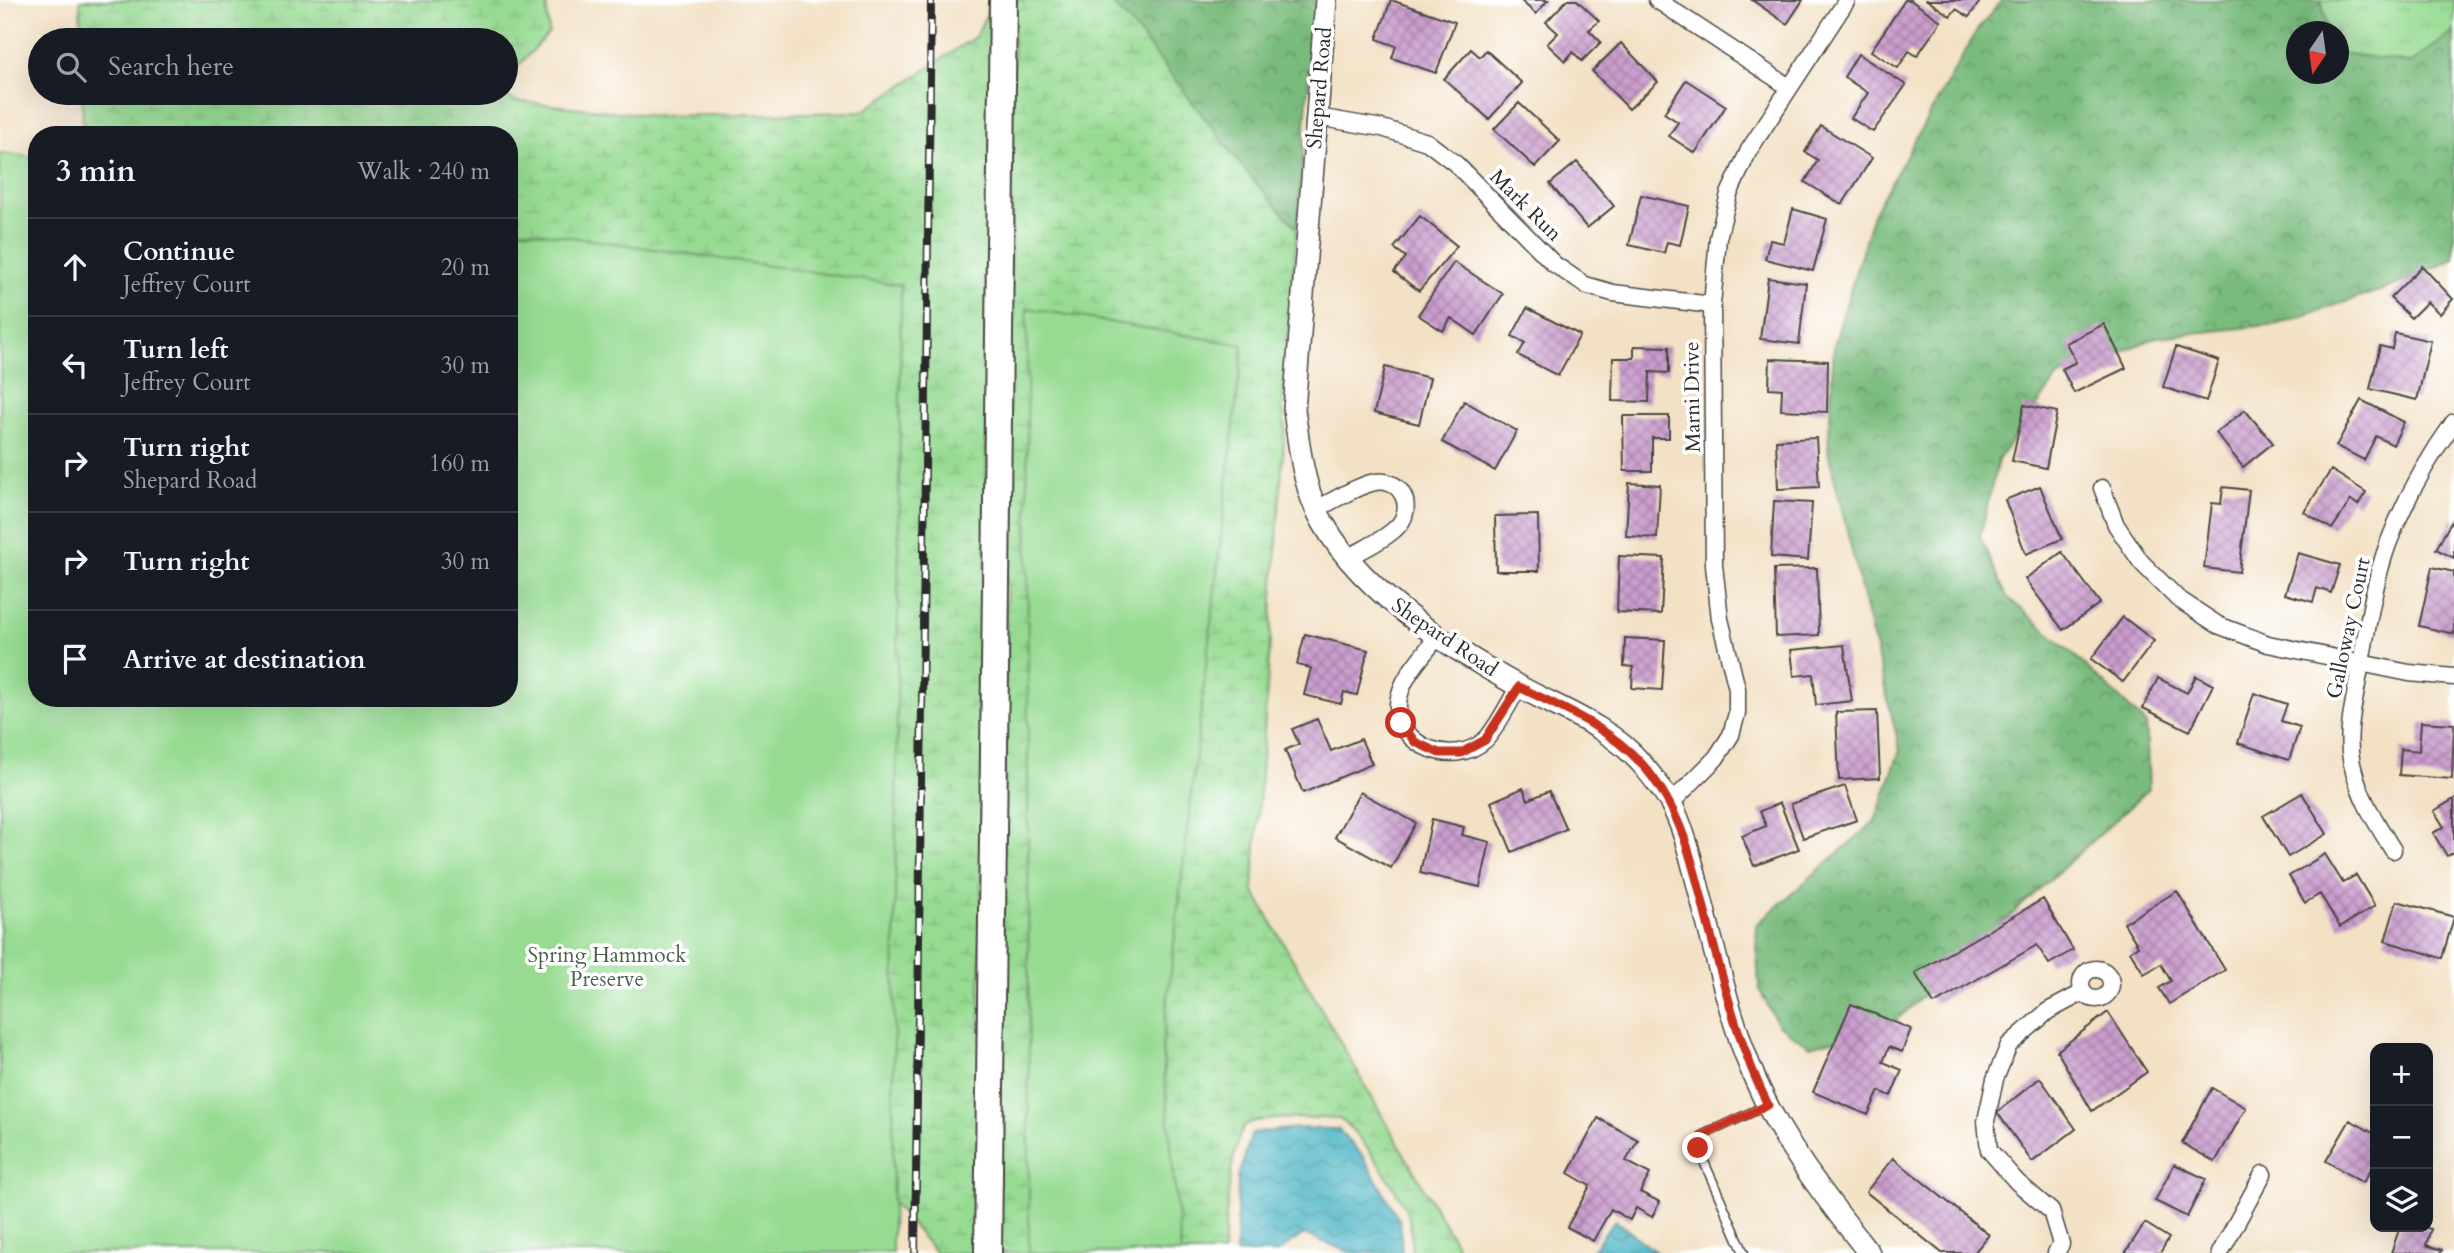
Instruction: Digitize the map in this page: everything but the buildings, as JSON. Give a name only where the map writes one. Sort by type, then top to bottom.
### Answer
[{"type":"main road","points":[[988,1253],[1003,0]]},
{"type":"street","name":"Shepard Road","points":[[1326,0],[1294,410],[1302,466],[1316,509],[1348,558],[1384,596],[1438,636],[1519,687],[1604,730],[1640,762],[1671,803],[1690,857],[1730,1006],[1755,1078],[1783,1137],[1869,1253]]},
{"type":"street","points":[[1657,0],[1789,87]]},
{"type":"street","name":"Marni Drive","points":[[1671,803],[1716,758],[1731,736],[1737,713],[1737,689],[1720,619],[1714,565],[1712,305],[1718,238],[1729,194],[1749,150],[1847,0]]},
{"type":"street","name":"Mark Run","points":[[1317,117],[1382,128],[1427,142],[1456,164],[1554,264],[1585,285],[1613,293],[1712,305]]},
{"type":"street","name":"Galloway Court","points":[[2393,849],[2363,802],[2351,761],[2350,726],[2374,594],[2388,545],[2409,496],[2454,422]]},
{"type":"street","points":[[1316,509],[1371,483],[1385,481],[1397,487],[1405,496],[1407,507],[1404,518],[1395,529],[1348,558]]},
{"type":"street","points":[[2102,488],[2116,525],[2141,562],[2177,598],[2218,625],[2268,644],[2409,673],[2454,677]]},
{"type":"street","points":[[1438,636],[1403,683],[1398,705],[1401,723],[1415,742],[1439,753],[1461,753],[1485,740],[1519,687]]},
{"type":"street","points":[[2056,1253],[2061,1244],[2051,1211],[2017,1182],[1989,1150],[1986,1121],[1995,1079],[2009,1045],[2048,1012],[2082,993]]},
{"type":"street","points":[[2220,1253],[2263,1174]]},
{"type":"lane","points":[[1744,1253],[1698,1148],[1703,1135],[1768,1105]]},
{"type":"green space","points":[[80,0],[546,0],[549,33],[518,66],[518,28],[81,28]]},
{"type":"green space","points":[[1014,0],[1108,0],[1129,21],[1252,179],[1297,228],[1286,352],[1283,410],[1285,426],[1253,890],[1461,1253],[1412,1253],[1408,1215],[1396,1192],[1357,1135],[1339,1119],[1305,1118],[1252,1122],[1246,1125],[1240,1134],[1229,1186],[1223,1253],[998,1253]]},
{"type":"green space","points":[[1108,0],[1315,0],[1297,228],[1252,179],[1129,21]]},
{"type":"green space","points":[[2002,0],[2321,0],[2326,21],[2286,21],[2286,84],[2349,84],[2349,54],[2411,63],[2454,32],[2454,259],[2391,287],[2278,324],[2157,337],[2057,378],[1998,460],[1980,537],[2007,597],[2072,653],[2146,724],[2149,789],[1892,1024],[1810,1046],[1778,1025],[1759,989],[1756,925],[1875,821],[1900,750],[1828,452],[1834,345],[1873,214],[1978,29]]},
{"type":"green space","points":[[2321,0],[2454,0],[2454,32],[2411,63],[2349,54],[2349,21],[2326,21]]},
{"type":"green space","name":"Spring Hammock Preserve","points":[[992,3],[977,1253],[936,1253],[880,1188],[62,1253],[502,707],[518,707],[518,126],[83,126],[82,105],[518,105],[518,101],[657,116],[862,112],[976,36]]},
{"type":"green space","name":"Spring Hammock Preserve","points":[[0,153],[28,157],[28,707],[518,707],[518,229],[901,285],[892,1253],[0,1253]]},
{"type":"green space","points":[[1027,308],[1243,345],[1162,1048],[1181,1253],[1029,1253]]},
{"type":"water","points":[[1297,1128],[1338,1129],[1363,1156],[1400,1221],[1402,1253],[1351,1253],[1304,1234],[1277,1253],[1236,1253],[1238,1178],[1252,1133]]},
{"type":"water","points":[[1615,1220],[1657,1253],[1590,1253]]},
{"type":"railway","points":[[915,1253],[931,0]]},
{"type":"route","points":[[1401,723],[1415,742],[1439,753],[1461,753],[1485,740],[1519,687],[1604,730],[1640,762],[1671,803],[1690,857],[1730,1006],[1755,1078],[1768,1105],[1703,1135],[1698,1148]]}]
